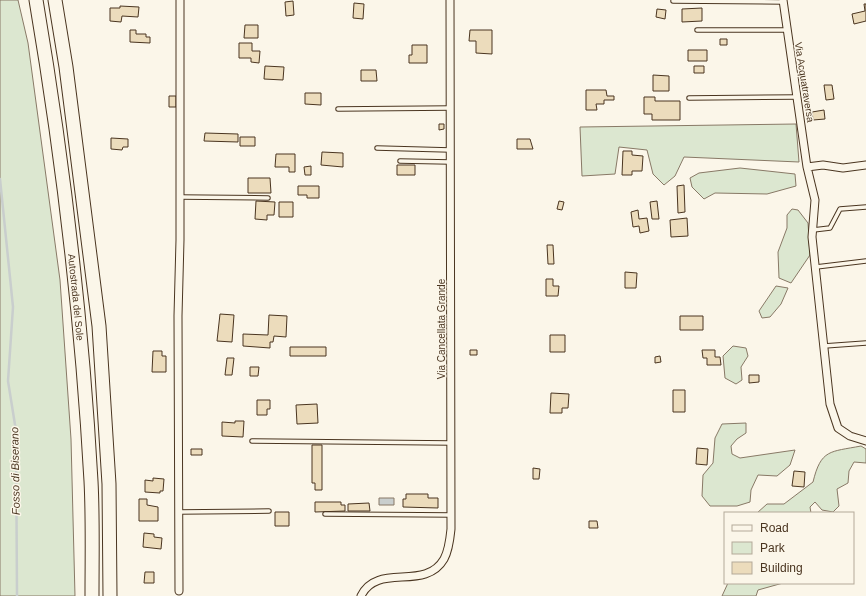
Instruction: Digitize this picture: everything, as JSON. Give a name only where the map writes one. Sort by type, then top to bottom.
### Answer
[{"type":"highway","name":"Autostrada del Sole","points":[[36,0],[48,71],[80,327],[91,482],[92,596]]},
{"type":"highway","name":"Autostrada del Sole","points":[[55,0],[66,67],[99,326],[109,484],[110,596]]},
{"type":"street","points":[[179,591],[178,316],[180,197],[180,0]]},
{"type":"street","name":"Via Cancellata Grande","points":[[361,596],[368,585],[376,580],[417,576],[430,572],[440,565],[449,545],[451,515],[450,0]]},
{"type":"street","name":"Via Acquatraversa","points":[[783,1],[807,167],[815,200],[812,230],[830,404],[835,424],[846,434],[866,441]]},
{"type":"street","points":[[807,167],[823,165],[843,168],[866,165]]},
{"type":"lane","points":[[673,1],[783,1]]},
{"type":"lane","points":[[697,30],[787,30]]},
{"type":"lane","points":[[689,98],[797,97]]},
{"type":"lane","points":[[338,109],[450,108]]},
{"type":"lane","points":[[377,148],[450,150]]},
{"type":"lane","points":[[400,161],[450,162]]},
{"type":"lane","points":[[180,197],[268,198]]},
{"type":"lane","points":[[812,230],[830,228],[840,209],[866,207]]},
{"type":"lane","points":[[816,267],[866,262]]},
{"type":"lane","points":[[824,346],[866,343]]},
{"type":"lane","points":[[252,441],[451,443]]},
{"type":"lane","points":[[179,512],[269,511]]},
{"type":"lane","points":[[325,514],[451,515]]},
{"type":"green space","points":[[0,0],[18,0],[28,43],[60,280],[71,439],[75,596],[0,596]]},
{"type":"green space","points":[[796,124],[799,162],[684,157],[675,176],[664,185],[653,174],[647,150],[619,147],[615,174],[582,176],[580,127]]},
{"type":"green space","points":[[740,168],[795,174],[796,186],[767,194],[715,193],[704,199],[692,187],[690,178],[699,173]]},
{"type":"green space","points":[[792,209],[798,210],[808,223],[810,255],[791,283],[779,278],[778,252],[787,228],[787,215]]},
{"type":"green space","points":[[776,286],[788,288],[781,304],[770,317],[762,318],[759,311]]},
{"type":"green space","points":[[733,346],[746,348],[748,356],[741,367],[742,380],[736,384],[725,378],[723,356]]},
{"type":"green space","points":[[746,423],[746,433],[737,439],[731,446],[732,454],[740,458],[795,450],[790,465],[777,476],[758,475],[751,490],[750,502],[737,506],[710,506],[702,496],[703,475],[713,463],[715,438],[722,424]]},
{"type":"green space","points":[[861,446],[866,449],[866,463],[854,462],[849,471],[848,483],[837,489],[839,506],[833,512],[822,510],[815,502],[810,507],[811,512],[758,512],[767,504],[784,504],[813,482],[820,463],[828,454],[834,451]]},
{"type":"green space","points":[[728,584],[779,584],[758,590],[756,596],[722,596]]},
{"type":"shaded area","points":[[379,498],[394,498],[394,505],[379,505]]},
{"type":"building","points":[[293,1],[294,15],[286,16],[285,2]]},
{"type":"building","points":[[354,3],[364,4],[363,19],[353,18]]},
{"type":"building","points":[[864,4],[866,4],[866,21],[854,24],[852,14],[865,11]]},
{"type":"building","points":[[120,6],[139,7],[138,17],[122,16],[121,22],[110,21],[110,8],[120,8]]},
{"type":"building","points":[[702,8],[702,21],[682,22],[682,9]]},
{"type":"building","points":[[657,9],[666,10],[665,19],[656,17]]},
{"type":"building","points":[[245,25],[258,25],[258,38],[244,38]]},
{"type":"building","points":[[130,30],[136,30],[136,34],[146,34],[146,37],[150,37],[150,43],[130,42]]},
{"type":"building","points":[[470,30],[492,30],[492,54],[476,53],[476,41],[469,41]]},
{"type":"building","points":[[720,39],[727,39],[727,45],[720,45]]},
{"type":"building","points":[[239,43],[252,43],[252,51],[260,51],[259,63],[251,62],[251,58],[239,58]]},
{"type":"building","points":[[412,45],[427,45],[427,63],[409,63],[409,55],[412,55]]},
{"type":"building","points":[[688,50],[707,50],[707,61],[688,61]]},
{"type":"building","points":[[265,66],[284,67],[283,80],[264,79]]},
{"type":"building","points":[[694,66],[704,66],[704,73],[694,73]]},
{"type":"building","points":[[361,70],[376,70],[377,81],[361,81]]},
{"type":"building","points":[[653,75],[669,76],[669,91],[653,91]]},
{"type":"building","points":[[824,85],[832,85],[834,99],[826,100]]},
{"type":"building","points":[[586,90],[606,90],[607,96],[614,96],[614,100],[604,100],[604,104],[596,104],[597,110],[586,110]]},
{"type":"building","points":[[305,93],[321,93],[321,105],[305,104]]},
{"type":"building","points":[[169,96],[176,96],[176,107],[169,107]]},
{"type":"building","points":[[644,97],[655,97],[655,101],[680,101],[680,120],[652,120],[652,114],[644,114]]},
{"type":"building","points":[[824,110],[825,119],[813,120],[812,112]]},
{"type":"building","points":[[439,124],[444,124],[444,129],[439,130]]},
{"type":"building","points":[[205,133],[238,134],[238,142],[204,141]]},
{"type":"building","points":[[240,137],[255,137],[255,146],[240,146]]},
{"type":"building","points":[[111,138],[128,139],[128,147],[123,147],[122,150],[111,149]]},
{"type":"building","points":[[517,139],[530,139],[533,149],[517,149]]},
{"type":"building","points":[[623,151],[632,151],[632,155],[643,156],[642,171],[632,171],[632,175],[622,175]]},
{"type":"building","points":[[322,152],[343,153],[343,167],[321,165]]},
{"type":"building","points":[[276,154],[295,154],[295,172],[289,172],[289,167],[275,167]]},
{"type":"building","points":[[397,165],[415,165],[415,175],[397,175]]},
{"type":"building","points":[[311,166],[311,175],[305,175],[304,167]]},
{"type":"building","points":[[248,178],[270,178],[271,193],[248,193]]},
{"type":"building","points":[[684,185],[685,212],[678,213],[677,186]]},
{"type":"building","points":[[298,186],[319,186],[319,198],[307,198],[307,195],[298,195]]},
{"type":"building","points":[[256,201],[275,202],[274,215],[267,215],[267,220],[255,219]]},
{"type":"building","points":[[559,201],[564,202],[562,210],[557,209]]},
{"type":"building","points":[[657,201],[659,219],[652,219],[650,202]]},
{"type":"building","points":[[279,202],[293,202],[293,217],[279,217]]},
{"type":"building","points":[[638,210],[639,219],[647,218],[649,231],[640,233],[639,226],[633,227],[631,212]]},
{"type":"building","points":[[687,218],[688,236],[671,237],[670,220]]},
{"type":"building","points":[[547,245],[553,245],[554,264],[548,264]]},
{"type":"building","points":[[625,272],[637,273],[636,288],[625,288]]},
{"type":"building","points":[[546,279],[553,279],[553,286],[559,286],[558,296],[546,296]]},
{"type":"building","points":[[220,314],[234,315],[232,342],[217,341]]},
{"type":"building","points":[[269,315],[287,316],[286,337],[274,336],[273,342],[270,342],[270,348],[243,346],[243,334],[268,335]]},
{"type":"building","points":[[680,316],[703,316],[703,330],[680,330]]},
{"type":"building","points":[[550,335],[565,335],[565,352],[550,352]]},
{"type":"building","points":[[290,347],[326,347],[326,356],[290,356]]},
{"type":"building","points":[[470,350],[477,350],[477,355],[470,355]]},
{"type":"building","points":[[702,350],[715,350],[715,357],[720,357],[721,365],[707,365],[707,358],[703,358]]},
{"type":"building","points":[[153,351],[162,351],[162,356],[166,356],[166,372],[152,372]]},
{"type":"building","points":[[660,356],[661,362],[655,363],[655,357]]},
{"type":"building","points":[[227,358],[234,358],[232,375],[225,375]]},
{"type":"building","points":[[250,367],[259,367],[258,376],[250,376]]},
{"type":"building","points":[[749,375],[759,375],[759,382],[749,383]]},
{"type":"building","points":[[673,390],[685,390],[685,412],[673,412]]},
{"type":"building","points":[[551,393],[569,394],[568,408],[562,408],[562,413],[550,413]]},
{"type":"building","points":[[257,400],[270,400],[270,409],[267,409],[267,415],[257,415]]},
{"type":"building","points":[[317,404],[318,423],[297,424],[296,405]]},
{"type":"building","points":[[235,421],[244,421],[243,437],[222,436],[222,422],[235,423]]},
{"type":"building","points":[[312,445],[322,445],[322,490],[315,490],[315,483],[312,483]]},
{"type":"building","points":[[697,448],[708,449],[707,465],[696,464]]},
{"type":"building","points":[[191,449],[202,449],[202,455],[191,455]]},
{"type":"building","points":[[533,468],[540,469],[539,479],[533,479]]},
{"type":"building","points":[[794,471],[805,472],[804,487],[792,486]]},
{"type":"building","points":[[153,478],[164,479],[163,491],[160,491],[160,493],[145,492],[145,480],[153,481]]},
{"type":"building","points":[[406,494],[428,494],[428,498],[438,498],[438,508],[403,507],[403,499],[406,499]]},
{"type":"building","points":[[139,499],[147,499],[147,505],[158,507],[158,521],[139,521]]},
{"type":"building","points":[[315,502],[341,502],[341,505],[345,505],[345,511],[315,512]]},
{"type":"building","points":[[369,503],[370,511],[348,511],[348,504]]},
{"type":"building","points":[[275,512],[289,512],[289,526],[275,526]]},
{"type":"building","points":[[589,521],[597,521],[598,528],[589,528]]},
{"type":"building","points":[[144,533],[154,534],[154,537],[162,538],[161,549],[143,547]]},
{"type":"building","points":[[145,572],[154,572],[154,583],[144,583]]},
{"type":"waterway","name":"Fosso di Biserano","points":[[0,179],[13,307],[8,381],[16,431],[17,596]]}]
